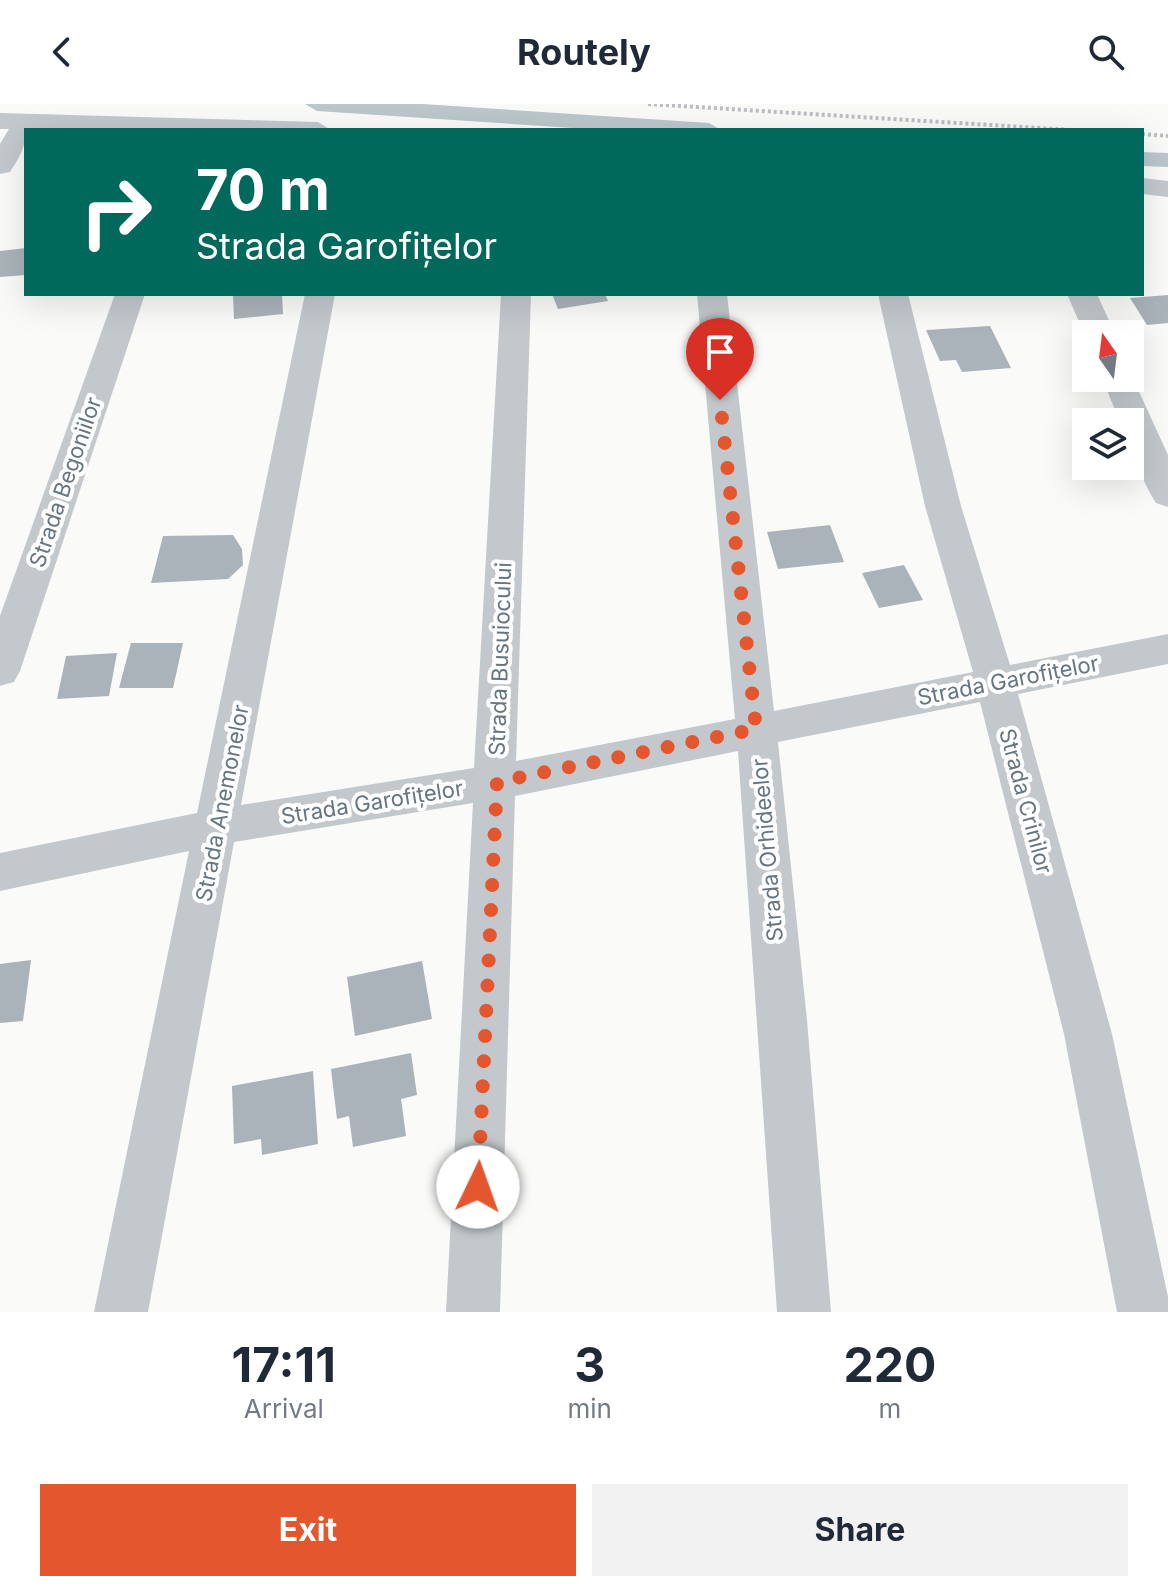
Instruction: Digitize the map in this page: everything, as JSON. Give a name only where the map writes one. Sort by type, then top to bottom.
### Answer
[{"type":"street","points":[[0,166],[10,117],[188,128]]},
{"type":"street","points":[[1144,186],[1168,189]]},
{"type":"street","name":"Strada Begoniilor","points":[[0,671],[129,296]]},
{"type":"street","name":"Strada Anemonelor","points":[[121,1312],[320,296]]},
{"type":"street","name":"Strada Busuiocului","points":[[473,1312],[497,782],[499,629],[516,296]]},
{"type":"street","name":"Strada Orhideelor","points":[[712,296],[724,454],[756,729],[787,1064],[804,1312]]},
{"type":"street","name":"Strada Crinilor","points":[[893,296],[943,506],[995,682],[1088,1034],[1144,1312]]},
{"type":"street","points":[[1083,296],[1093,320]]},
{"type":"street","points":[[1124,392],[1168,495]]},
{"type":"street","name":"Strada Garofițelor","points":[[0,872],[218,827],[497,782],[1168,649]]},
{"type":"path","points":[[648,104],[1039,128]]},
{"type":"path","points":[[1144,134],[1168,136]]},
{"type":"building","points":[[24,248],[24,275],[0,277],[0,251]]},
{"type":"building","points":[[1168,295],[1168,323],[1147,325],[1130,298]]},
{"type":"building","points":[[233,296],[282,296],[283,314],[234,319]]},
{"type":"building","points":[[553,296],[606,296],[608,301],[558,309]]},
{"type":"building","points":[[990,326],[1011,368],[962,372],[956,360],[940,361],[926,330]]},
{"type":"building","points":[[830,525],[844,562],[778,569],[767,532]]},
{"type":"building","points":[[233,535],[242,549],[243,565],[228,579],[151,583],[163,536]]},
{"type":"building","points":[[904,565],[923,600],[879,608],[862,573]]},
{"type":"building","points":[[131,643],[183,643],[173,688],[119,688]]},
{"type":"building","points":[[117,653],[109,696],[57,699],[66,656]]},
{"type":"building","points":[[31,960],[23,1021],[0,1023],[0,964]]},
{"type":"building","points":[[422,961],[432,1019],[355,1036],[347,977]]},
{"type":"building","points":[[411,1053],[417,1095],[401,1099],[406,1136],[353,1147],[349,1116],[337,1119],[331,1069]]},
{"type":"building","points":[[313,1071],[318,1144],[262,1155],[261,1139],[234,1144],[232,1086]]},
{"type":"waterway","points":[[317,104],[679,128]]},
{"type":"waterway","points":[[1144,159],[1168,160]]},
{"type":"route","points":[[478,1187],[497,782],[756,729],[720,400]]}]
